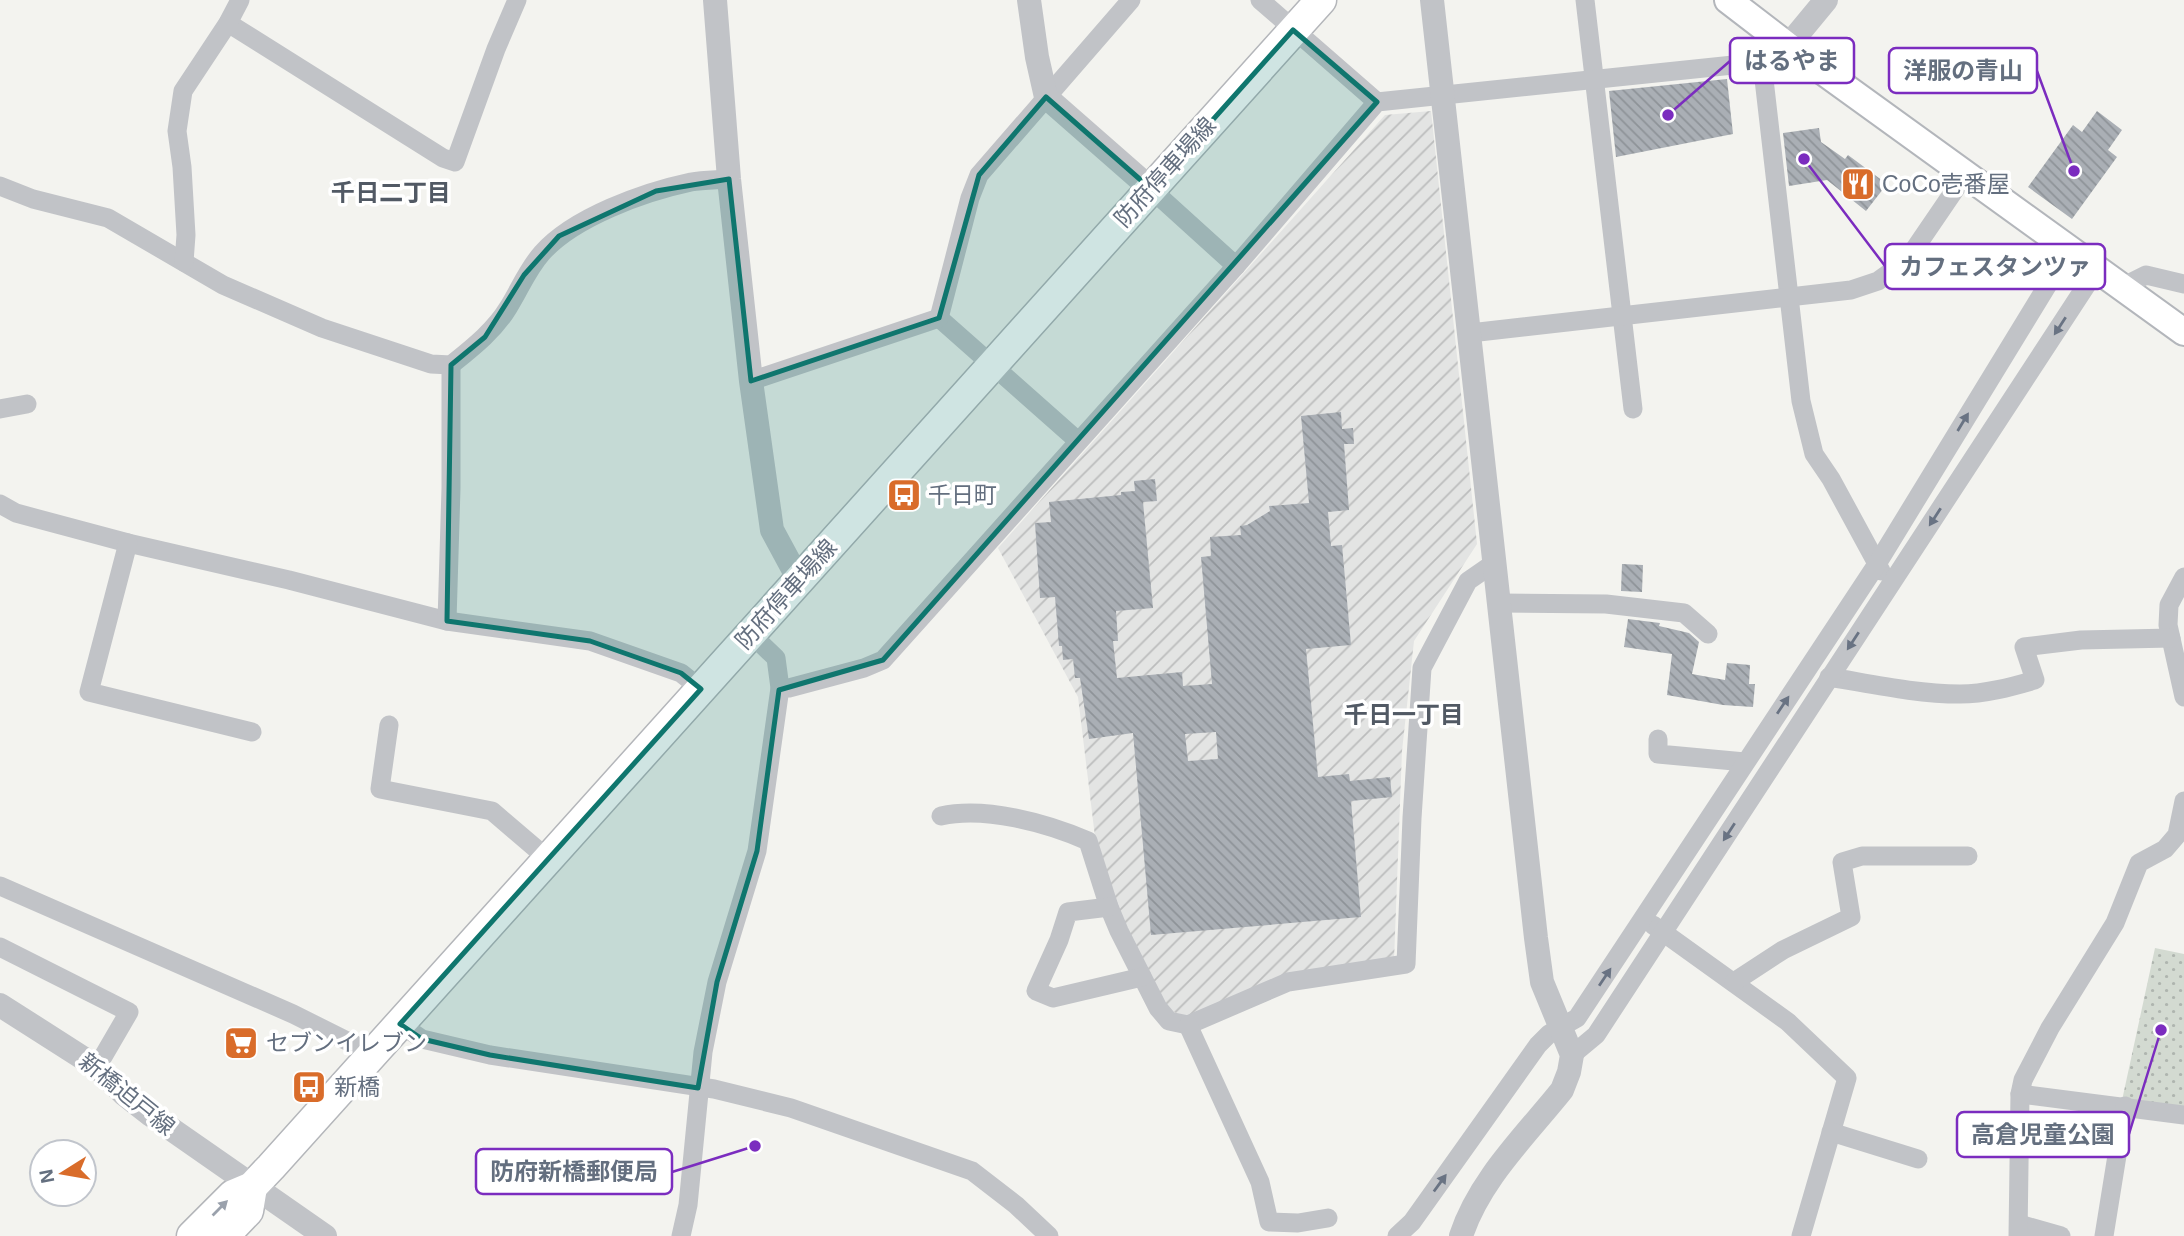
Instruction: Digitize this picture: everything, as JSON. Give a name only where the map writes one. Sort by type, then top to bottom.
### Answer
[{"type":"main road","name":"防府停車場線","points":[[192,1236],[233,1195],[252,1187],[1321,0]]},
{"type":"main road","points":[[1728,0],[2184,332]]},
{"type":"main road","name":"防府停車場線","points":[[224,1236],[248,1211],[252,1187]]},
{"type":"street","points":[[184,262],[186,235],[177,131],[183,91],[232,7],[443,158],[455,162],[517,0]]},
{"type":"street","points":[[715,0],[729,179],[751,381],[772,530],[799,580]]},
{"type":"street","points":[[1029,0],[1046,97],[1236,266]]},
{"type":"street","points":[[939,318],[970,198],[979,175],[1130,0]]},
{"type":"street","points":[[1259,0],[1377,102]]},
{"type":"street","points":[[1432,0],[1542,982],[1572,1055],[1562,1090],[1486,1183],[1465,1221],[1461,1236]]},
{"type":"street","points":[[1585,0],[1633,409]]},
{"type":"street","points":[[779,688],[789,688],[864,668],[883,660],[988,546],[1078,441],[1236,266],[1377,102],[1762,61],[1788,46],[1826,0]]},
{"type":"street","points":[[1762,61],[1801,401],[1814,454],[1891,584]]},
{"type":"street","points":[[1470,333],[1851,290],[1878,281],[1907,260],[1965,175]]},
{"type":"street","points":[[0,186],[33,199],[108,218],[223,285],[322,328],[431,364],[451,365],[485,337],[508,309],[524,275],[559,236],[656,191],[693,181],[729,179]]},
{"type":"street","points":[[1397,1236],[1412,1222],[1538,1045],[1549,1034],[1577,1018],[1877,564],[2069,250]]},
{"type":"street","points":[[1572,1055],[1596,1035],[2097,269]]},
{"type":"street","points":[[2122,287],[2146,275],[2184,284]]},
{"type":"street","points":[[751,381],[939,318]]},
{"type":"street","points":[[939,318],[1078,441]]},
{"type":"street","points":[[447,621],[451,365]]},
{"type":"street","points":[[0,410],[27,404]]},
{"type":"street","points":[[0,505],[16,513],[128,544],[289,580],[447,621],[590,641],[681,673],[701,689]]},
{"type":"street","points":[[128,544],[89,692],[252,732]]},
{"type":"street","points":[[941,816],[960,812],[999,816],[1059,828],[1088,841],[1109,907],[1142,977],[1169,1021],[1188,1025],[1288,982],[1406,964],[1422,668],[1468,581],[1494,564]]},
{"type":"street","points":[[2184,578],[2169,606],[2168,625],[2184,697]]},
{"type":"street","points":[[1498,603],[1606,604],[1684,613],[1708,634]]},
{"type":"street","points":[[681,1236],[688,1205],[703,1052],[717,982],[757,851],[779,688],[776,658],[751,634]]},
{"type":"street","points":[[1829,677],[1910,690],[1961,694],[2004,689],[2035,680],[2024,647],[2081,640],[2171,638]]},
{"type":"street","points":[[389,725],[380,789],[492,811],[547,859]]},
{"type":"street","points":[[1658,739],[1658,754],[1745,762]]},
{"type":"street","points":[[2061,1236],[2019,1230],[2020,1094],[2023,1080],[2050,1028],[2115,923],[2139,863],[2165,849],[2177,835],[2184,801]]},
{"type":"street","points":[[1734,982],[1783,950],[1851,917],[1842,862],[1862,856],[1968,856]]},
{"type":"street","points":[[0,886],[293,1014],[373,1054]]},
{"type":"street","points":[[1109,907],[1069,912],[1036,991],[1053,998],[1142,977]]},
{"type":"street","points":[[1643,919],[1664,931],[1788,1023],[1847,1078],[1831,1132],[1807,1235]]},
{"type":"street","points":[[0,947],[129,1012],[97,1067]]},
{"type":"street","name":"新橋迫戸線","points":[[0,1004],[97,1067],[124,1094],[151,1115],[325,1236]]},
{"type":"street","points":[[400,1024],[422,1039],[490,1055],[714,1089],[791,1108],[972,1171],[1016,1205],[1049,1236]]},
{"type":"street","points":[[1188,1025],[1260,1182],[1269,1222],[1298,1223],[1328,1217]]},
{"type":"street","points":[[2020,1094],[2184,1115]]},
{"type":"street","points":[[2104,1236],[2125,1106]]},
{"type":"street","points":[[1831,1132],[1918,1159]]},
{"type":"highlighted area","points":[[1293,30],[1377,102],[883,660],[779,690],[757,851],[717,982],[698,1088],[490,1055],[422,1039],[400,1024],[701,689],[681,673],[590,641],[447,621],[451,365],[485,337],[524,275],[559,236],[656,191],[729,179],[751,381],[939,318],[979,175],[1046,97],[1151,189]]},
{"type":"shaded area","points":[[1431,111],[1477,544],[1414,641],[1402,751],[1394,960],[1187,1017],[1168,1010],[1115,905],[1096,845],[1078,697],[998,548],[1385,115]]},
{"type":"shaded area","points":[[2155,948],[2184,954],[2184,1115],[2121,1105]]},
{"type":"building","points":[[1727,79],[1733,134],[1616,157],[1609,91]]},
{"type":"building","points":[[2097,111],[2122,130],[2108,150],[2117,157],[2072,219],[2028,187],[2073,125],[2082,132]]},
{"type":"building","points":[[1819,128],[1821,142],[1845,159],[1848,155],[1887,184],[1866,211],[1827,180],[1789,186],[1783,133]]},
{"type":"building","points":[[1341,412],[1342,429],[1353,428],[1354,444],[1344,444],[1349,510],[1328,512],[1331,546],[1342,545],[1351,645],[1306,649],[1318,777],[1349,774],[1350,781],[1390,777],[1392,797],[1351,801],[1361,917],[1151,935],[1133,733],[1089,739],[1080,678],[1075,678],[1073,659],[1063,660],[1062,646],[1059,646],[1055,597],[1040,598],[1035,523],[1051,522],[1049,502],[1121,495],[1121,492],[1135,491],[1134,481],[1155,479],[1157,501],[1143,502],[1153,608],[1116,611],[1118,641],[1113,641],[1117,678],[1182,672],[1183,686],[1212,684],[1201,557],[1211,556],[1210,537],[1241,535],[1240,526],[1247,525],[1270,511],[1269,506],[1309,503],[1301,416]],"holes":[[[1216,732],[1218,759],[1188,761],[1185,734]]]},
{"type":"building","points":[[1622,564],[1643,565],[1642,592],[1621,591]]},
{"type":"building","points":[[1628,619],[1660,623],[1659,626],[1689,633],[1699,642],[1692,674],[1725,680],[1727,663],[1750,665],[1749,684],[1755,684],[1753,707],[1723,705],[1667,695],[1672,654],[1624,647]]},
{"type":"place","name":"はるやま","points":[[1668,115]]},
{"type":"place","name":"カフェスタンツァ","points":[[1804,159]]},
{"type":"place","name":"洋服の青山","points":[[2074,171]]},
{"type":"place","name":"CoCo壱番屋","points":[[1858,184]]},
{"type":"place","name":"千日町","points":[[904,495]]},
{"type":"place","name":"高倉児童公園","points":[[2161,1030]]},
{"type":"place","name":"セブンイレブン","points":[[241,1043]]},
{"type":"place","name":"新橋","points":[[309,1087]]},
{"type":"place","name":"防府新橋郵便局","points":[[755,1146]]},
{"type":"district","name":"千日二丁目","points":[[391,192]]},
{"type":"district","name":"千日一丁目","points":[[1404,714]]}]
